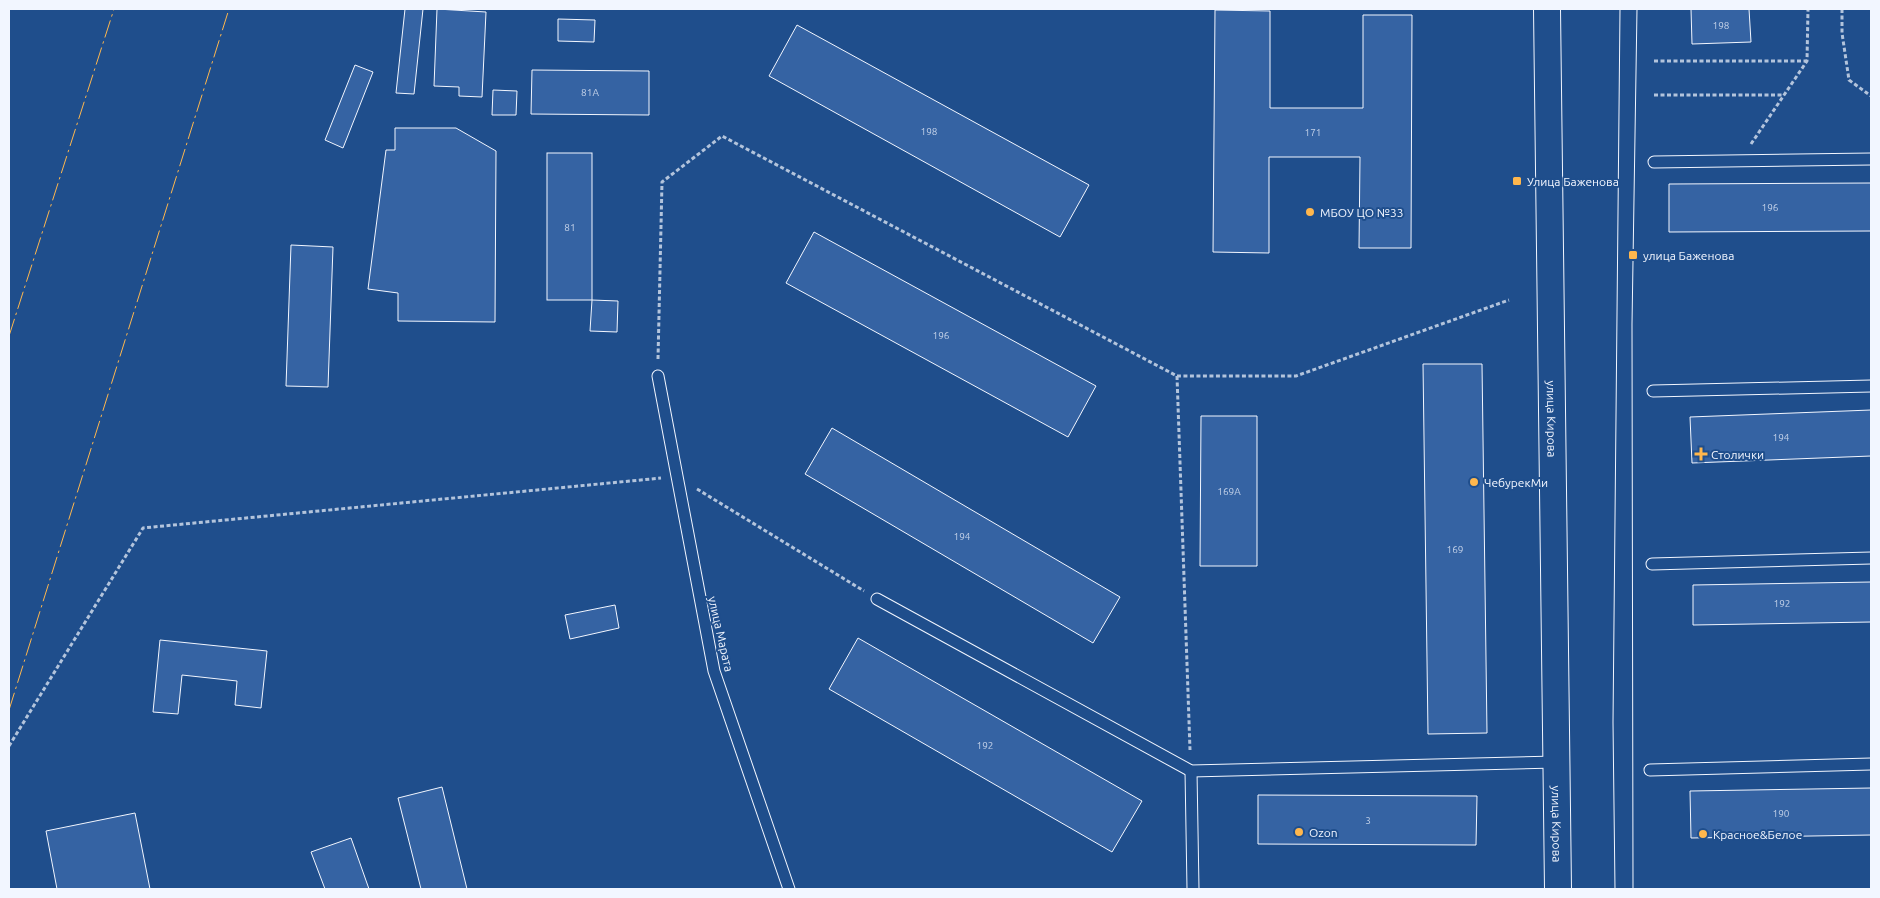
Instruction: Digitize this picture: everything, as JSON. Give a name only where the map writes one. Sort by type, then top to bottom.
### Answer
[{"type":"street","name":"улица Кирова","points":[[1547,9],[1558,889]]},
{"type":"lane","points":[[1654,162],[1871,159]]},
{"type":"lane","name":"улица Марата","points":[[658,376],[714,671],[789,889]]},
{"type":"lane","points":[[1653,391],[1871,386]]},
{"type":"lane","points":[[1652,564],[1871,558]]},
{"type":"lane","points":[[877,599],[1191,771],[1556,762]]},
{"type":"lane","points":[[1650,770],[1871,764]]},
{"type":"lane","points":[[1191,771],[1193,889]]},
{"type":"path","points":[[1739,161],[1807,61],[1808,9]]},
{"type":"path","points":[[1842,9],[1842,33],[1849,80],[1871,96]]},
{"type":"path","points":[[1654,61],[1807,61]]},
{"type":"path","points":[[1654,95],[1784,95]]},
{"type":"path","points":[[658,376],[662,182],[722,136],[1177,376],[1296,376],[1509,300]]},
{"type":"path","points":[[1177,376],[1191,771]]},
{"type":"path","points":[[9,746],[143,528],[676,477],[877,599]]},
{"type":"building","points":[[405,9],[423,9],[414,94],[396,93]]},
{"type":"building","points":[[437,9],[486,12],[482,97],[459,96],[459,87],[434,86]]},
{"type":"building","points":[[1691,9],[1749,9],[1751,42],[1692,44]]},
{"type":"building","points":[[1215,10],[1270,11],[1270,108],[1363,108],[1363,15],[1412,15],[1411,248],[1359,248],[1360,157],[1269,157],[1269,253],[1213,252]]},
{"type":"building","points":[[558,19],[595,20],[594,42],[558,41]]},
{"type":"building","points":[[797,25],[1089,185],[1060,237],[769,76]]},
{"type":"building","points":[[355,65],[373,72],[343,148],[325,140]]},
{"type":"building","points":[[532,70],[649,71],[649,115],[531,114]]},
{"type":"building","points":[[493,90],[517,91],[516,115],[492,115]]},
{"type":"building","points":[[395,128],[456,128],[496,151],[495,322],[398,321],[398,293],[368,289],[386,150],[395,150]]},
{"type":"building","points":[[547,153],[592,153],[592,300],[547,300]]},
{"type":"building","points":[[1871,183],[1871,231],[1669,232],[1669,184]]},
{"type":"building","points":[[814,232],[1096,386],[1068,437],[786,283]]},
{"type":"building","points":[[291,245],[333,247],[328,387],[286,386]]},
{"type":"building","points":[[592,300],[618,301],[617,332],[590,331]]},
{"type":"building","points":[[1423,364],[1482,364],[1487,733],[1428,734]]},
{"type":"building","points":[[1871,410],[1871,456],[1692,463],[1690,417]]},
{"type":"building","points":[[1201,416],[1257,416],[1257,566],[1200,566]]},
{"type":"building","points":[[832,428],[1120,597],[1093,643],[805,474]]},
{"type":"building","points":[[1871,582],[1871,622],[1693,625],[1693,585]]},
{"type":"building","points":[[615,605],[619,628],[570,639],[565,615]]},
{"type":"building","points":[[858,638],[1142,801],[1112,852],[829,689]]},
{"type":"building","points":[[160,640],[267,651],[261,708],[235,705],[237,681],[182,675],[178,714],[153,712]]},
{"type":"building","points":[[442,787],[467,889],[421,889],[398,798]]},
{"type":"building","points":[[1871,788],[1871,835],[1691,838],[1690,791]]},
{"type":"building","points":[[1258,795],[1477,796],[1476,845],[1258,844]]},
{"type":"building","points":[[135,813],[150,889],[57,889],[46,831]]},
{"type":"building","points":[[351,838],[369,889],[325,889],[311,852]]},
{"type":"tram line","points":[[1615,889],[1613,722],[1620,9]]},
{"type":"tram line","points":[[1633,889],[1632,324],[1637,9]]},
{"type":"power","points":[[9,336],[114,9]]},
{"type":"power","points":[[9,710],[229,9]]},
{"type":"place","name":"Улица Баженова","points":[[1517,181]]},
{"type":"place","name":"МБОУ ЦО №33","points":[[1310,212]]},
{"type":"place","name":"улица Баженова","points":[[1633,255]]},
{"type":"place","name":"Столички","points":[[1701,454]]},
{"type":"place","name":"ЧебурекМи","points":[[1474,482]]},
{"type":"place","name":"Ozon","points":[[1299,832]]},
{"type":"place","name":"Красное&Белое","points":[[1703,834]]}]
